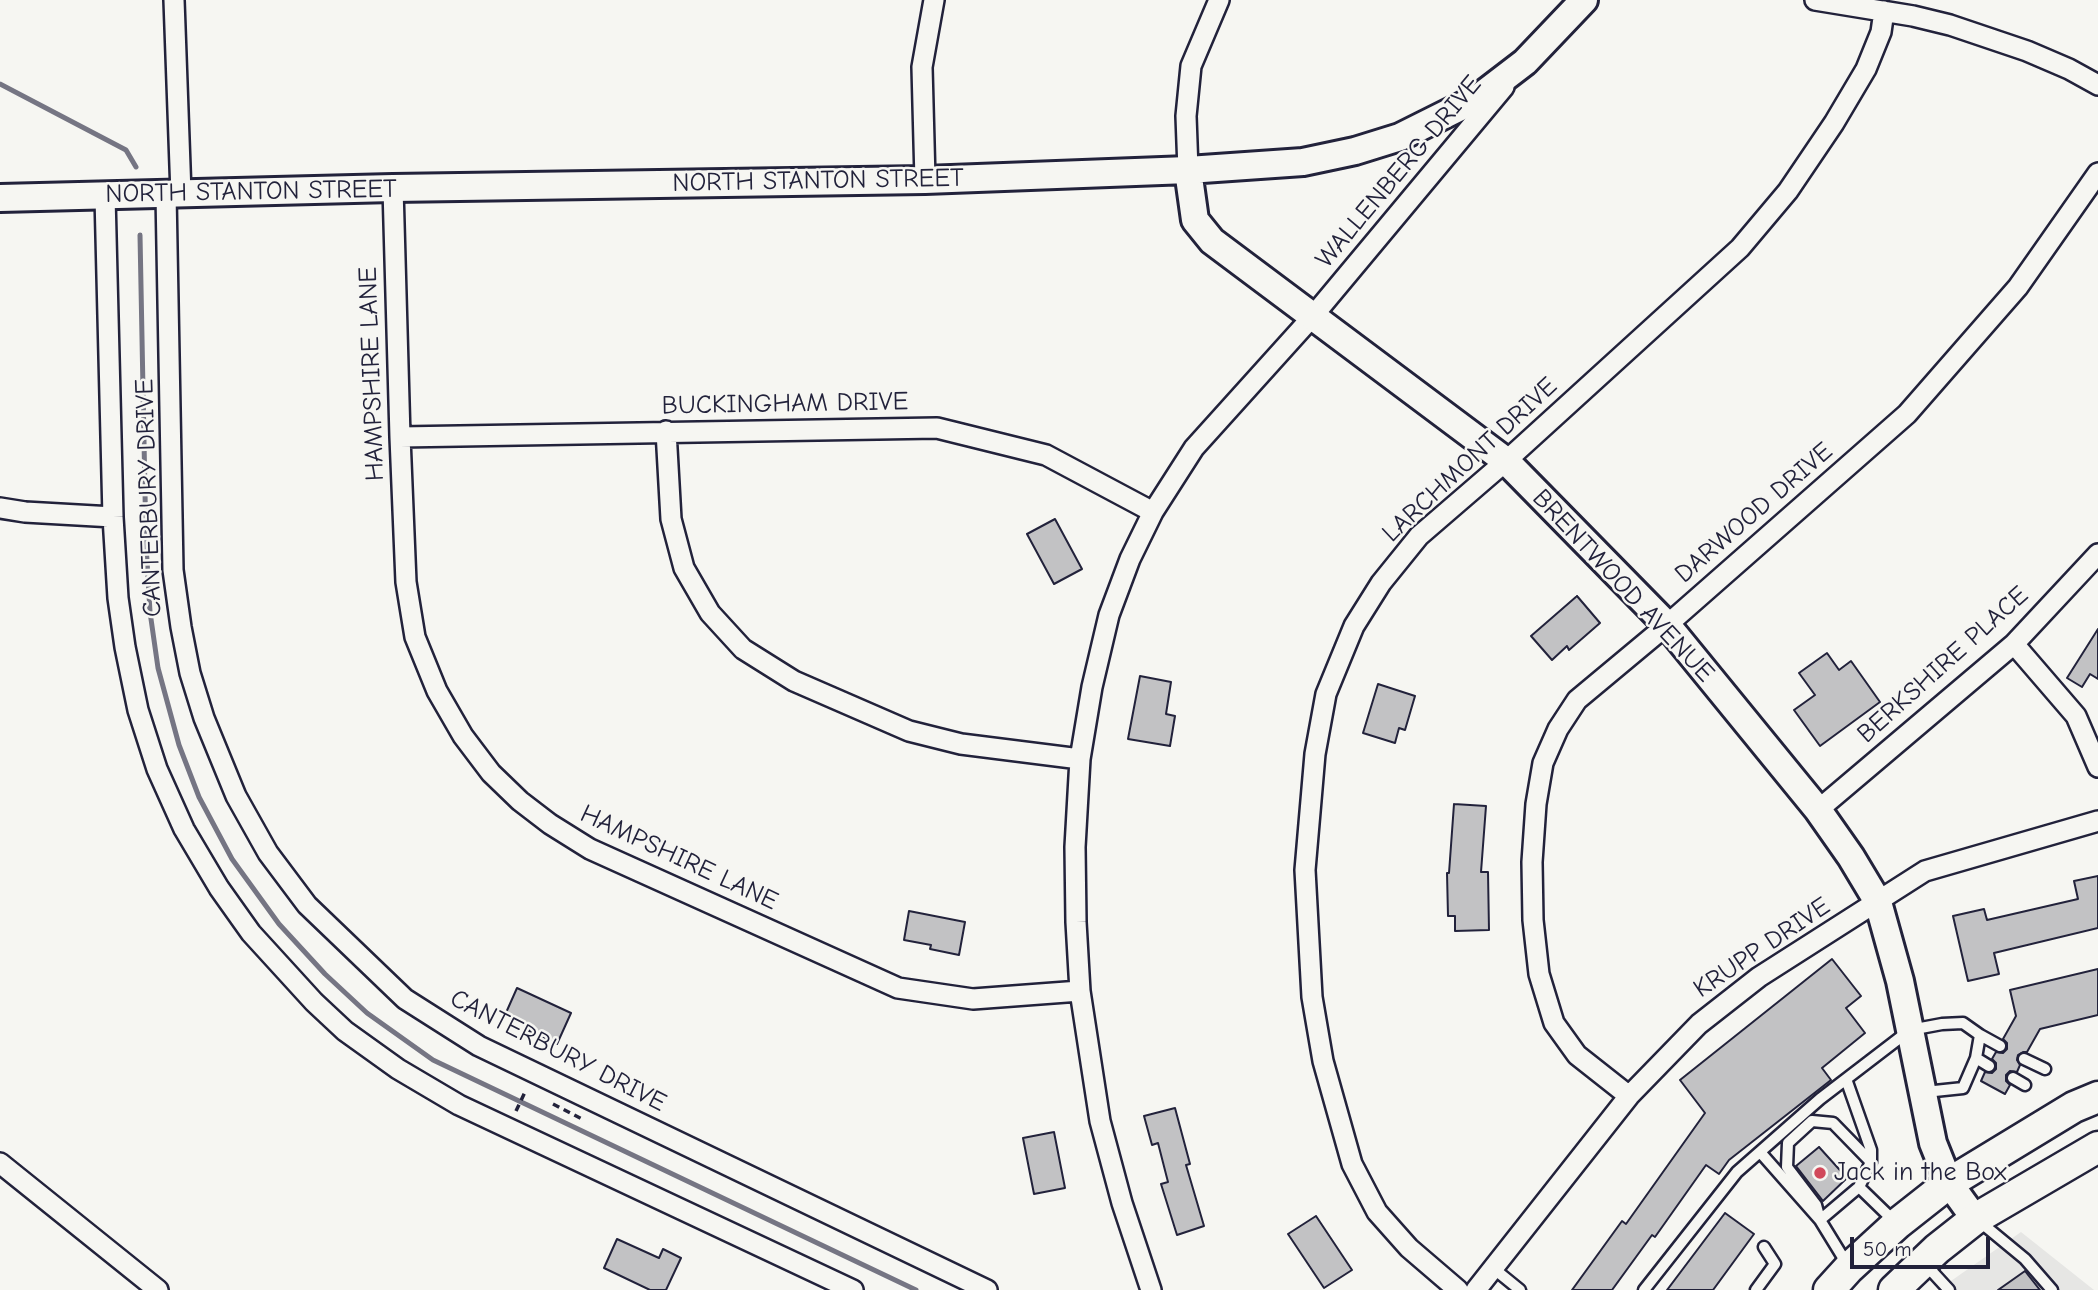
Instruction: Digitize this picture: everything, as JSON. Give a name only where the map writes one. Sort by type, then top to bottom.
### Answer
[{"type":"main road","points":[[1829,1290],[1896,1224],[1950,1183],[2074,1107],[2098,1097]]},
{"type":"main road","points":[[1894,1290],[1975,1219],[2098,1147]]},
{"type":"street","name":"CANTERBURY DRIVE","points":[[174,0],[173,570],[190,673],[204,718],[236,796],[268,853],[307,905],[405,999],[479,1046],[987,1290]]},
{"type":"street","points":[[925,180],[922,67],[934,0]]},
{"type":"street","points":[[1188,170],[1186,116],[1191,65],[1219,0]]},
{"type":"street","name":"NORTH STANTON STREET","points":[[0,198],[393,188],[925,180],[1188,170],[1303,162],[1367,148],[1400,137],[1478,98],[1525,62],[1584,0]]},
{"type":"street","points":[[1815,0],[1950,25],[2069,69],[2098,85]]},
{"type":"street","name":"LARCHMONT DRIVE","points":[[1458,1290],[1409,1248],[1377,1212],[1352,1164],[1323,1061],[1312,997],[1305,870],[1315,754],[1326,694],[1353,626],[1381,583],[1419,536],[1506,461],[1740,248],[1788,191],[1834,123],[1875,51],[1884,11]]},
{"type":"street","name":"WALLENBERG DRIVE","points":[[1151,1290],[1122,1203],[1100,1121],[1080,991],[1075,847],[1080,759],[1092,687],[1109,615],[1130,559],[1153,512],[1195,448],[1313,316],[1525,62]]},
{"type":"street","name":"BRENTWOOD AVENUE","points":[[1188,170],[1195,220],[1202,231],[1506,461],[1667,625],[1818,810],[1878,902],[1910,1030],[1933,1143],[1950,1183],[1975,1219]]},
{"type":"street","name":"DARWOOD DRIVE","points":[[1629,1096],[1577,1055],[1554,1023],[1539,974],[1533,920],[1532,862],[1535,815],[1543,762],[1558,729],[1577,700],[1667,625],[1907,414],[2018,287],[2098,173]]},
{"type":"street","name":"HAMPSHIRE LANE","points":[[393,188],[407,582],[415,637],[438,691],[463,737],[491,773],[520,801],[590,849],[898,988],[973,999],[1080,991]]},
{"type":"street","name":"CANTERBURY DRIVE","points":[[105,196],[113,517],[118,598],[125,648],[138,710],[157,769],[184,829],[219,888],[251,933],[295,983],[345,1031],[398,1069],[459,1105],[853,1290]]},
{"type":"street","name":"BUCKINGHAM DRIVE","points":[[400,437],[937,428],[1046,455],[1153,512]]},
{"type":"street","points":[[666,431],[671,519],[684,568],[710,613],[743,649],[794,681],[851,708],[909,730],[961,744],[1080,759]]},
{"type":"street","points":[[0,508],[113,517]]},
{"type":"street","name":"BERKSHIRE PLACE","points":[[1818,810],[2014,644],[2098,554]]},
{"type":"street","points":[[2014,644],[2076,716],[2098,767]]},
{"type":"street","name":"KRUPP DRIVE","points":[[1476,1290],[1629,1096],[1699,1024],[1759,977],[1925,872],[2098,821]]},
{"type":"street","points":[[0,1163],[158,1290]]},
{"type":"lane","points":[[1644,1290],[1737,1172],[1846,1079],[1910,1030],[1963,1023],[2000,1046]]},
{"type":"lane","points":[[1923,1092],[1963,1088],[1976,1058],[1980,1035]]},
{"type":"lane","points":[[1976,1058],[1989,1066]]},
{"type":"lane","points":[[2024,1059],[2045,1069]]},
{"type":"lane","points":[[2013,1078],[2025,1085]]},
{"type":"lane","points":[[1820,1220],[1859,1187],[1871,1162],[1871,1150],[1846,1079]]},
{"type":"lane","points":[[1820,1220],[1815,1205],[1787,1167],[1788,1143],[1812,1121],[1833,1123],[1871,1162]]},
{"type":"lane","points":[[1760,1152],[1820,1220],[1849,1268]]},
{"type":"lane","points":[[1859,1187],[1896,1224]]},
{"type":"lane","points":[[1975,1219],[2025,1259],[2052,1290]]},
{"type":"lane","points":[[1756,1290],[1775,1264],[1764,1247]]},
{"type":"lane","points":[[1923,1262],[1949,1290]]},
{"type":"lane","points":[[1493,1268],[1520,1290]]},
{"type":"path","points":[[513,1117],[527,1088],[516,1083]]},
{"type":"path","points":[[548,1101],[595,1125]]},
{"type":"shaded area","points":[[2021,1232],[2094,1290],[1938,1290]]},
{"type":"building","points":[[1055,519],[1082,569],[1054,584],[1027,534]]},
{"type":"building","points":[[1577,596],[1600,623],[1569,650],[1567,646],[1552,660],[1531,636]]},
{"type":"building","points":[[2098,629],[2098,679],[2090,674],[2082,687],[2067,678]]},
{"type":"building","points":[[1827,653],[1839,670],[1851,661],[1880,702],[1820,746],[1794,710],[1815,695],[1799,673]]},
{"type":"building","points":[[1140,676],[1171,682],[1166,714],[1175,716],[1170,746],[1128,739]]},
{"type":"building","points":[[1378,684],[1415,696],[1405,730],[1399,728],[1395,743],[1363,733]]},
{"type":"building","points":[[1454,804],[1486,806],[1481,872],[1488,872],[1489,930],[1455,931],[1455,916],[1448,916],[1447,873]]},
{"type":"building","points":[[2098,876],[2098,928],[1994,953],[1999,974],[1968,981],[1953,916],[1984,909],[1987,920],[2078,899],[2074,881]]},
{"type":"building","points":[[909,911],[965,922],[959,955],[930,949],[931,945],[904,940]]},
{"type":"building","points":[[1832,959],[1861,996],[1846,1008],[1865,1033],[1822,1068],[1831,1080],[1729,1160],[1719,1174],[1706,1165],[1655,1237],[1652,1235],[1612,1290],[1572,1290],[1622,1221],[1626,1224],[1705,1113],[1680,1080]]},
{"type":"building","points":[[2098,969],[2098,1015],[2040,1029],[2027,1052],[2018,1055],[2020,1065],[2017,1072],[2010,1071],[2006,1075],[2006,1081],[2010,1085],[2005,1094],[1981,1081],[1985,1072],[1992,1073],[1996,1069],[1996,1063],[1992,1059],[1996,1052],[2003,1053],[2007,1049],[2007,1043],[2003,1039],[2016,1016],[2010,990]]},
{"type":"building","points":[[517,988],[571,1013],[557,1044],[529,1031],[531,1027],[505,1015]]},
{"type":"building","points":[[1175,1108],[1190,1164],[1186,1165],[1204,1226],[1177,1235],[1161,1184],[1168,1182],[1158,1143],[1152,1145],[1144,1116]]},
{"type":"building","points":[[1054,1132],[1065,1188],[1034,1194],[1023,1138]]},
{"type":"building","name":"Jack in the Box","points":[[1819,1147],[1847,1178],[1823,1201],[1796,1166]]},
{"type":"building","points":[[1725,1213],[1754,1234],[1713,1290],[1667,1290]]},
{"type":"building","points":[[1316,1216],[1352,1270],[1324,1288],[1288,1234]]},
{"type":"building","points":[[617,1239],[659,1258],[663,1249],[681,1258],[666,1290],[650,1290],[604,1268]]},
{"type":"building","points":[[2025,1271],[2040,1290],[1998,1290]]},
{"type":"waterway","points":[[0,84],[126,150],[136,167]]},
{"type":"waterway","points":[[140,235],[146,544],[150,612],[158,668],[179,745],[199,797],[232,859],[279,924],[325,974],[367,1013],[433,1060],[916,1290]]},
{"type":"place","name":"Jack in the Box","points":[[1820,1173]]}]
